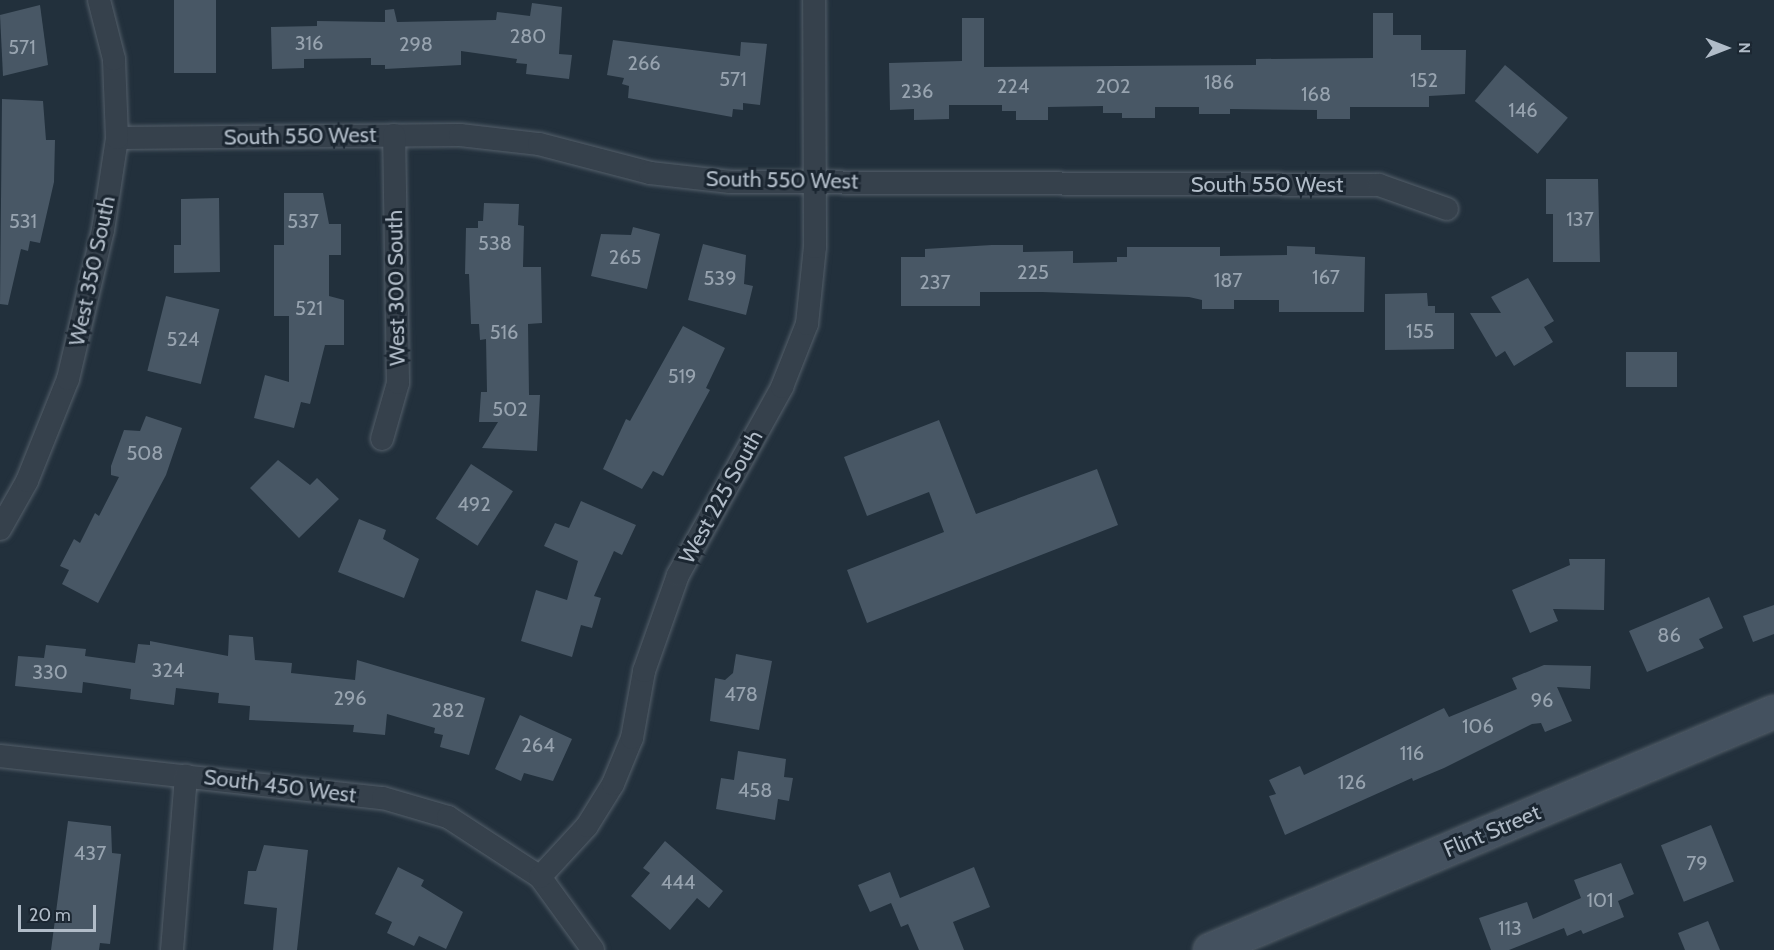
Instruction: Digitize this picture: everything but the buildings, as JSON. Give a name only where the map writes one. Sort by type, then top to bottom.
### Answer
[{"type":"street","name":"West 350 South","points":[[0,529],[27,481],[68,379],[103,230],[117,138],[114,59],[99,0]]},
{"type":"street","name":"West 225 South","points":[[540,877],[587,826],[613,784],[632,738],[644,671],[678,575],[782,387],[807,324],[815,247],[814,0]]},
{"type":"street","name":"West 300 South","points":[[382,439],[398,383],[394,135]]},
{"type":"street","name":"South 550 West","points":[[117,138],[460,135],[539,144],[650,173],[730,182],[1379,185],[1447,209]]},
{"type":"street","name":"Flint Street","points":[[1210,950],[1774,712]]},
{"type":"street","name":"South 450 West","points":[[0,756],[383,798],[447,817],[540,877]]},
{"type":"street","points":[[172,950],[186,776]]},
{"type":"street","points":[[540,877],[593,950]]}]
